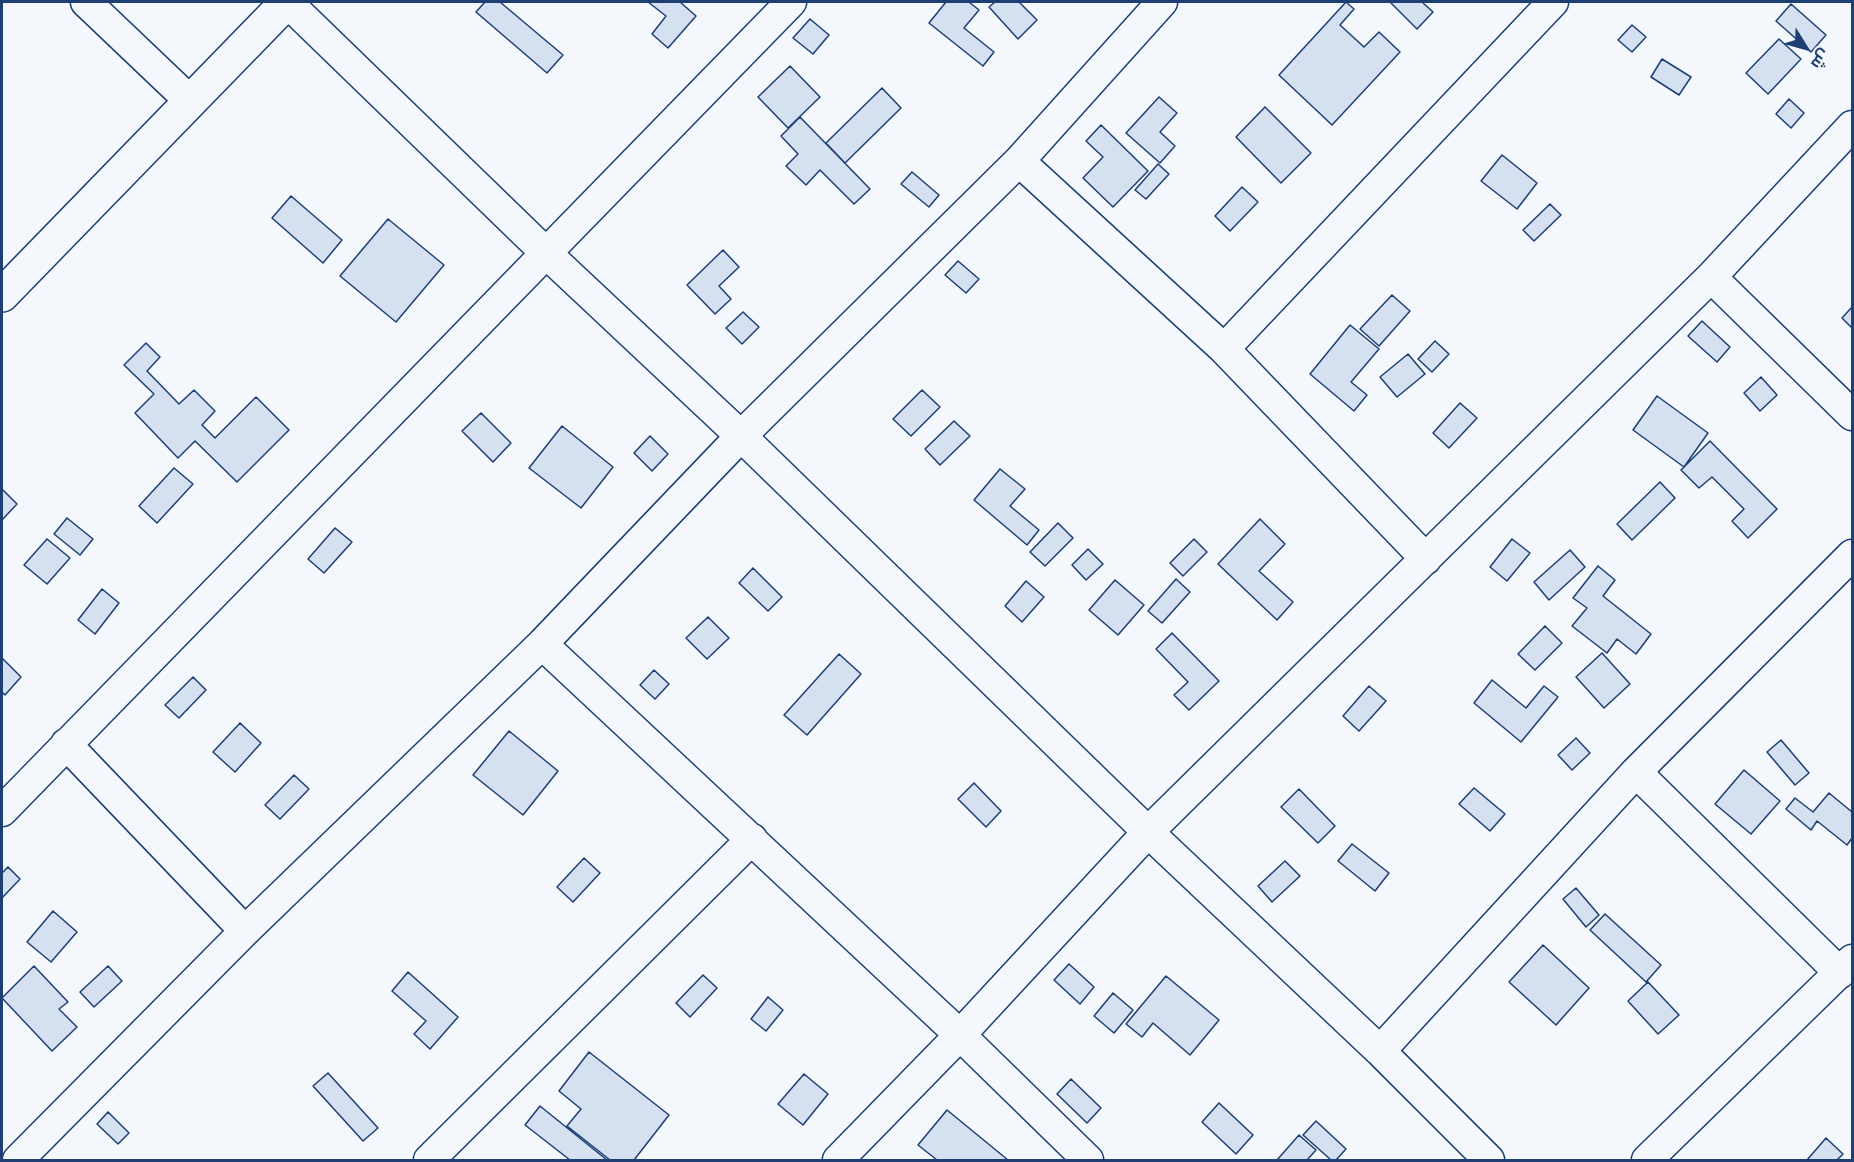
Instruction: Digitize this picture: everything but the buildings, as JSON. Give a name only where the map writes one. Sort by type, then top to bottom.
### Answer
[{"type":"street","points":[[86,2],[190,101]]},
{"type":"street","points":[[2,295],[287,2],[546,253],[741,436],[1148,832],[1380,1051],[1489,1161]]},
{"type":"street","points":[[2,811],[791,2]]},
{"type":"street","points":[[1224,349],[1553,2]]},
{"type":"street","points":[[18,1161],[245,931],[542,644],[741,436],[1019,161],[1155,4]]},
{"type":"street","points":[[838,1161],[960,1035],[1148,832],[1712,277],[1852,126]]},
{"type":"street","points":[[1019,161],[1224,349],[1426,559]]},
{"type":"street","points":[[1712,277],[1852,415]]},
{"type":"street","points":[[1380,1051],[1636,772],[1852,555]]},
{"type":"street","points":[[542,644],[960,1035],[1088,1161]]},
{"type":"street","points":[[66,744],[245,931]]},
{"type":"street","points":[[1636,772],[1846,966],[1647,1161]]},
{"type":"street","points":[[429,1161],[752,839]]}]
